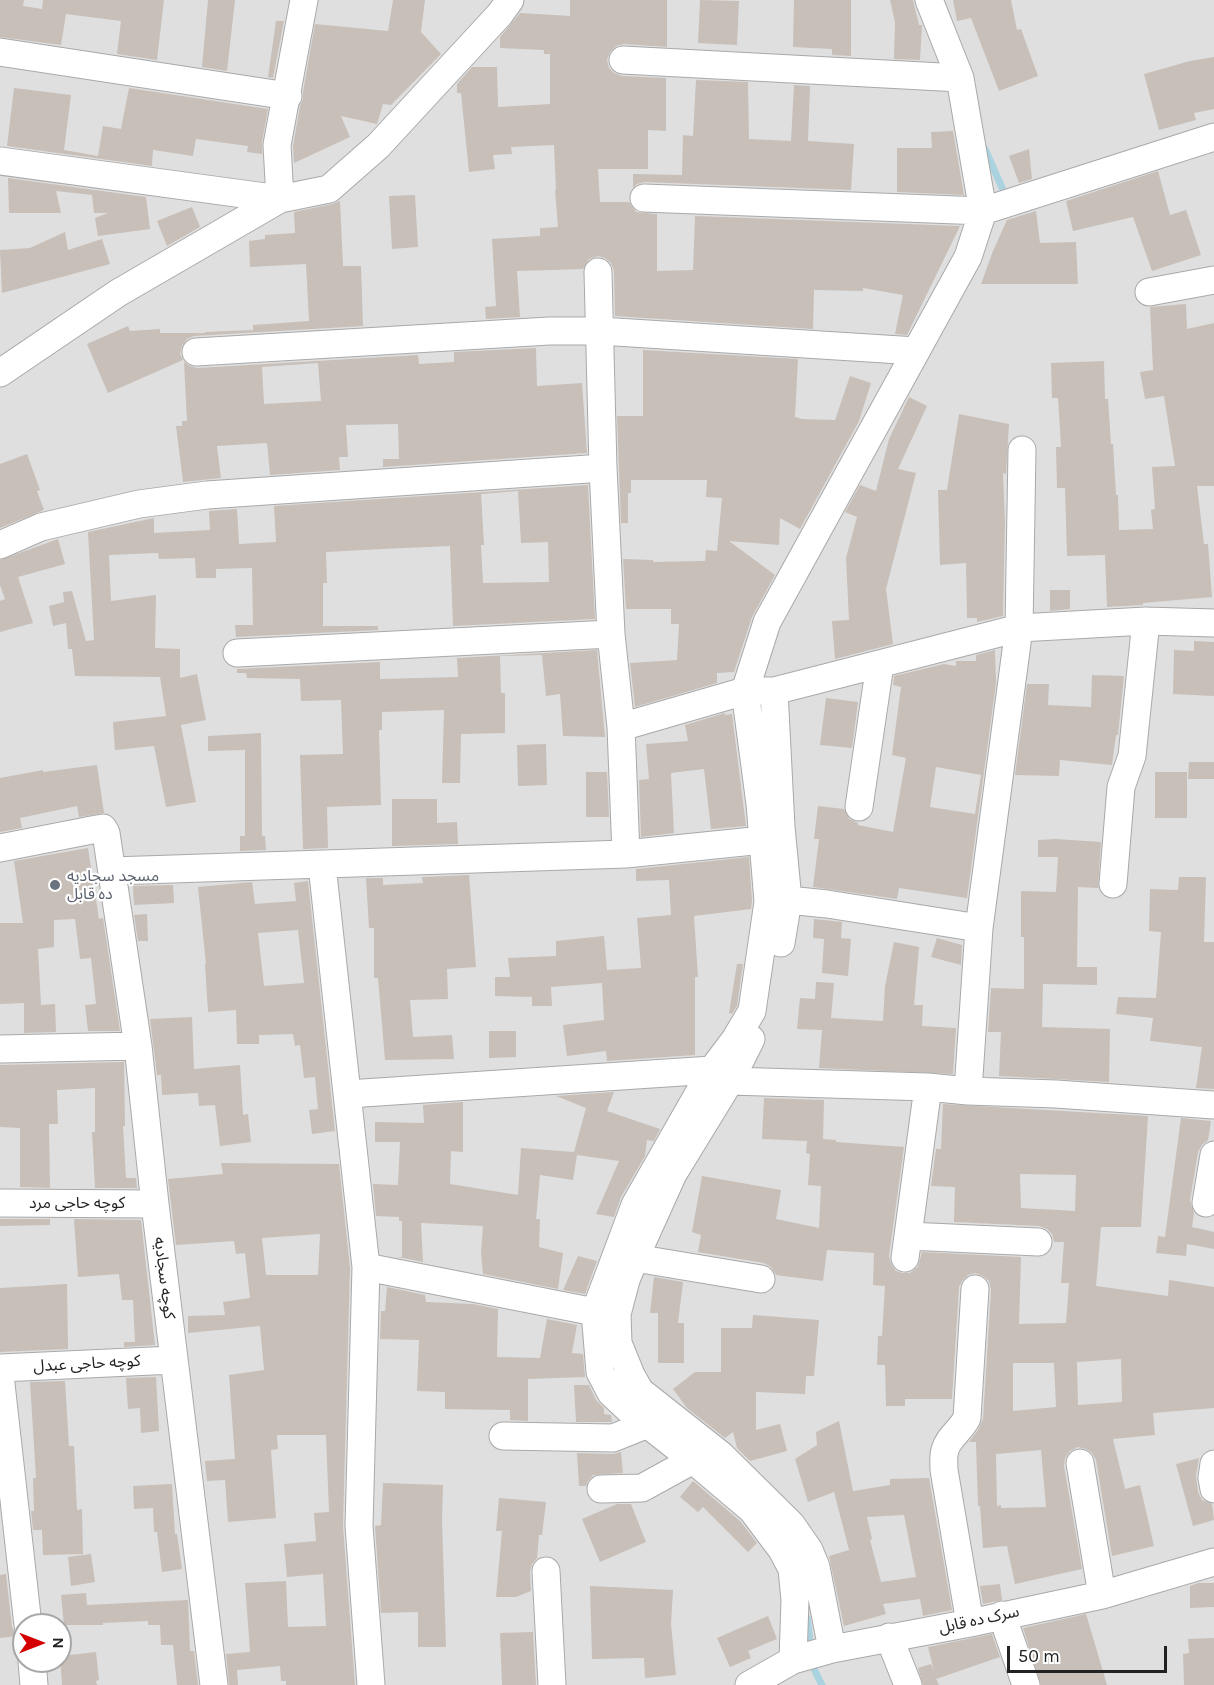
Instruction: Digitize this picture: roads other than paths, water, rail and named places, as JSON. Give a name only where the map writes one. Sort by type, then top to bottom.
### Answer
[{"type":"street","points":[[280,200],[278,145],[304,0]]},
{"type":"street","points":[[0,373],[118,293],[280,200],[329,189],[370,154],[426,97],[510,0]]},
{"type":"street","points":[[832,1649],[816,1567],[809,1550],[791,1524],[720,1455],[640,1391],[618,1343],[617,1314],[626,1280],[635,1258],[721,1076],[736,1038],[752,1011],[767,912],[764,840],[745,691],[767,622],[968,257],[983,211],[960,78],[929,0]]},
{"type":"street","points":[[0,52],[288,96]]},
{"type":"street","points":[[623,60],[960,78]]},
{"type":"street","points":[[644,198],[983,211],[1214,137]]},
{"type":"street","points":[[0,161],[280,200]]},
{"type":"street","points":[[598,272],[603,468],[611,634],[621,727],[626,854]]},
{"type":"street","points":[[1149,292],[1214,280]]},
{"type":"street","points":[[196,352],[549,331],[600,331],[916,351]]},
{"type":"street","points":[[968,1091],[979,928],[1019,628],[1022,450]]},
{"type":"street","points":[[0,545],[41,527],[139,504],[207,495],[603,468]]},
{"type":"street","points":[[621,727],[745,691],[774,691],[1019,628],[1146,621],[1214,623]]},
{"type":"street","points":[[1113,884],[1121,787],[1132,756],[1146,621]]},
{"type":"street","points":[[237,653],[611,634]]},
{"type":"street","points":[[859,807],[880,664]]},
{"type":"street","points":[[774,691],[781,827],[788,900],[772,998],[635,1205],[595,1312],[600,1372],[611,1393],[752,1510],[782,1550],[792,1569],[795,1600],[793,1660]]},
{"type":"street","name":"کوچه سجادیه","points":[[0,848],[103,828],[106,833],[138,1046],[214,1685]]},
{"type":"street","points":[[112,871],[626,854],[764,840]]},
{"type":"street","points":[[322,865],[366,1267],[359,1526],[371,1685]]},
{"type":"street","points":[[788,900],[979,928]]},
{"type":"street","points":[[0,1049],[138,1046]]},
{"type":"street","points":[[348,1094],[721,1076],[1214,1105]]},
{"type":"street","points":[[928,1087],[906,1247],[1038,1242]]},
{"type":"street","points":[[1206,1203],[1214,1155]]},
{"type":"street","name":"کوچه حاجی مرد","points":[[0,1203],[155,1204]]},
{"type":"street","points":[[635,1258],[760,1279]]},
{"type":"street","points":[[366,1267],[595,1312]]},
{"type":"street","points":[[970,1623],[944,1470],[944,1451],[950,1440],[962,1429],[967,1418],[975,1289]]},
{"type":"street","name":"کوچه حاجی عبدل","points":[[0,1368],[174,1360]]},
{"type":"street","points":[[0,1375],[27,1613]]},
{"type":"street","points":[[503,1436],[613,1438],[648,1424]]},
{"type":"street","points":[[601,1489],[642,1488],[693,1460]]},
{"type":"street","points":[[1080,1463],[1102,1595]]},
{"type":"street","points":[[1214,1464],[1212,1478],[1214,1489]]},
{"type":"street","name":"سرک ده قابل","points":[[749,1685],[793,1660],[832,1649],[1102,1595],[1214,1562]]},
{"type":"street","points":[[546,1571],[552,1685]]},
{"type":"street","points":[[1002,1615],[1026,1685]]},
{"type":"street","points":[[889,1637],[908,1685]]},
{"type":"waterway","points":[[985,149],[1006,197]]},
{"type":"waterway","points":[[807,1618],[811,1648]]},
{"type":"waterway","points":[[812,1659],[822,1685]]},
{"type":"place","name":"مسجد سجادیه ده قابل","points":[[55,885]]}]
